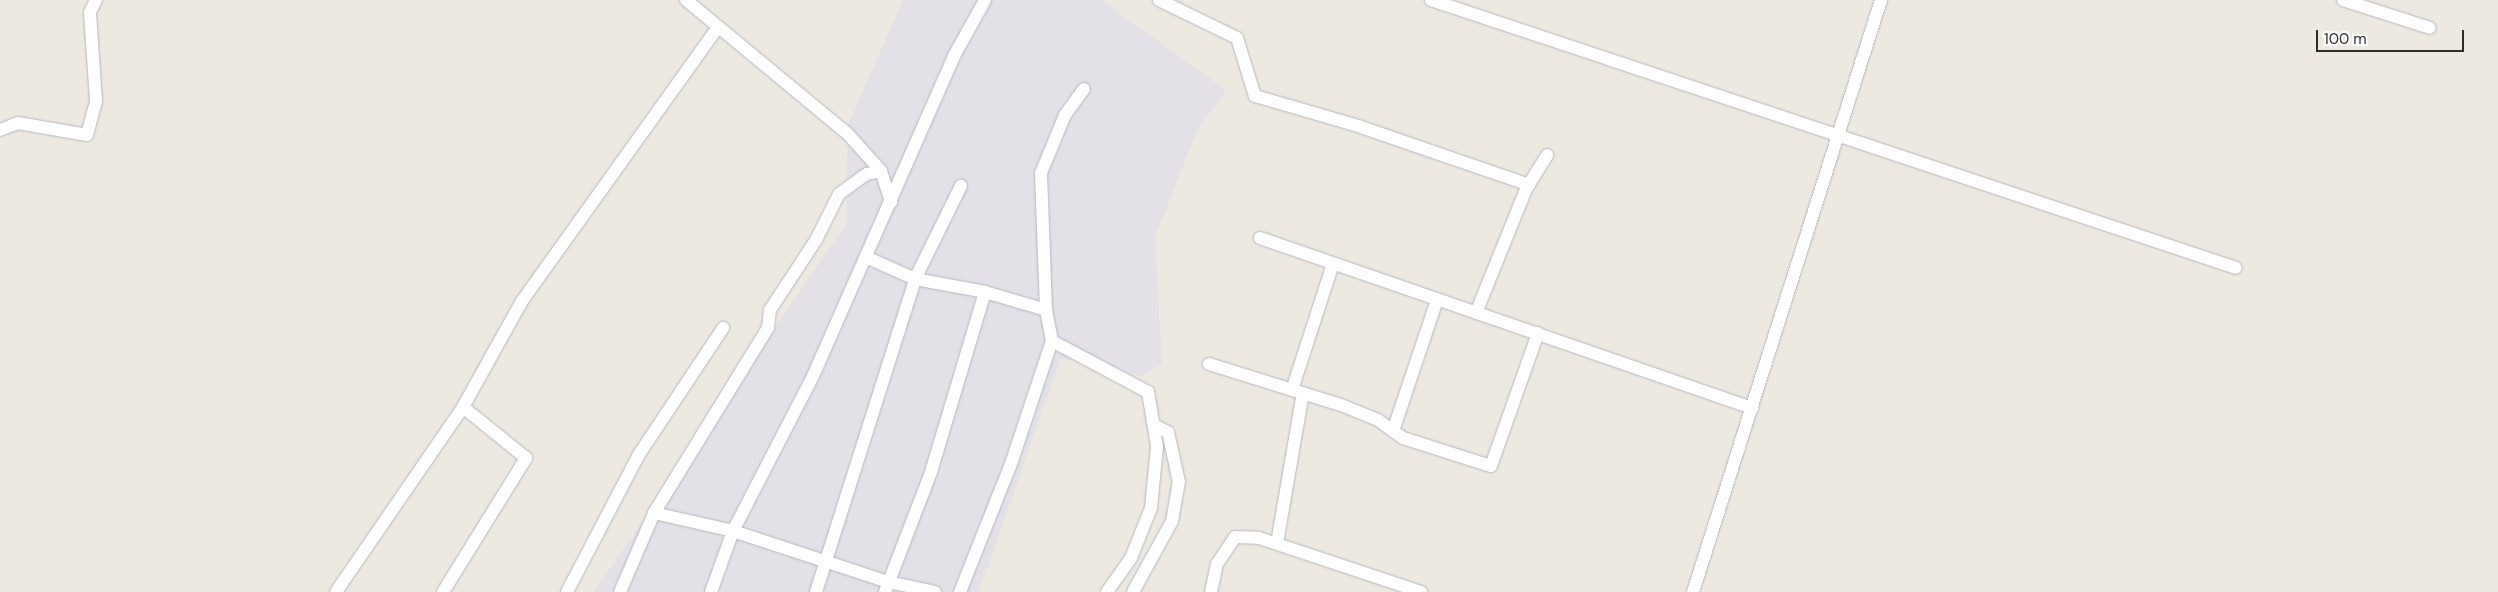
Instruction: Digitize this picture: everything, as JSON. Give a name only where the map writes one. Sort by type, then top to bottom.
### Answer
[{"type":"street","points":[[0,130],[18,123],[87,135],[96,101],[90,12],[96,0]]},
{"type":"street","points":[[686,0],[847,133],[881,171],[891,202]]},
{"type":"street","points":[[711,592],[733,531],[868,258],[954,56],[985,0]]},
{"type":"street","points":[[1159,0],[1237,38],[1254,96],[1358,126],[1529,185]]},
{"type":"street","points":[[1431,0],[2236,268]]},
{"type":"street","points":[[1693,592],[1881,0]]},
{"type":"street","points":[[2343,0],[2430,28]]},
{"type":"street","points":[[336,592],[463,407],[522,301],[718,27]]},
{"type":"street","points":[[960,592],[1012,461],[1052,341],[1046,310],[1041,173],[1065,114],[1084,88]]},
{"type":"street","points":[[1476,314],[1529,185],[1546,155]]},
{"type":"street","points":[[620,592],[654,513],[768,328],[770,310],[816,240],[839,194],[867,174],[881,171]]},
{"type":"street","points":[[816,592],[915,279],[961,186]]},
{"type":"street","points":[[1260,238],[1752,408]]},
{"type":"street","points":[[868,258],[915,279],[985,292],[1046,310]]},
{"type":"street","points":[[1277,543],[1297,392],[1333,264]]},
{"type":"street","points":[[886,587],[931,472],[985,292]]},
{"type":"street","points":[[1392,431],[1437,300]]},
{"type":"street","points":[[567,592],[638,456],[723,328]]},
{"type":"street","points":[[1208,364],[1378,420],[1392,431],[1486,466],[1495,464],[1538,333]]},
{"type":"street","points":[[1052,341],[1148,392],[1157,446],[1151,508],[1131,558],[1107,592]]},
{"type":"street","points":[[443,592],[526,458],[463,407]]},
{"type":"street","points":[[1133,592],[1172,521],[1179,482],[1168,432],[1154,425]]},
{"type":"street","points":[[654,513],[733,531],[827,559],[886,587],[936,592]]},
{"type":"street","points":[[1211,592],[1217,564],[1236,536],[1277,543],[1422,592]]},
{"type":"shaded area","points":[[903,0],[1101,0],[1226,90],[1197,131],[1155,237],[1162,364],[1142,376],[1061,358],[979,592],[594,592],[846,224],[848,125]]}]
